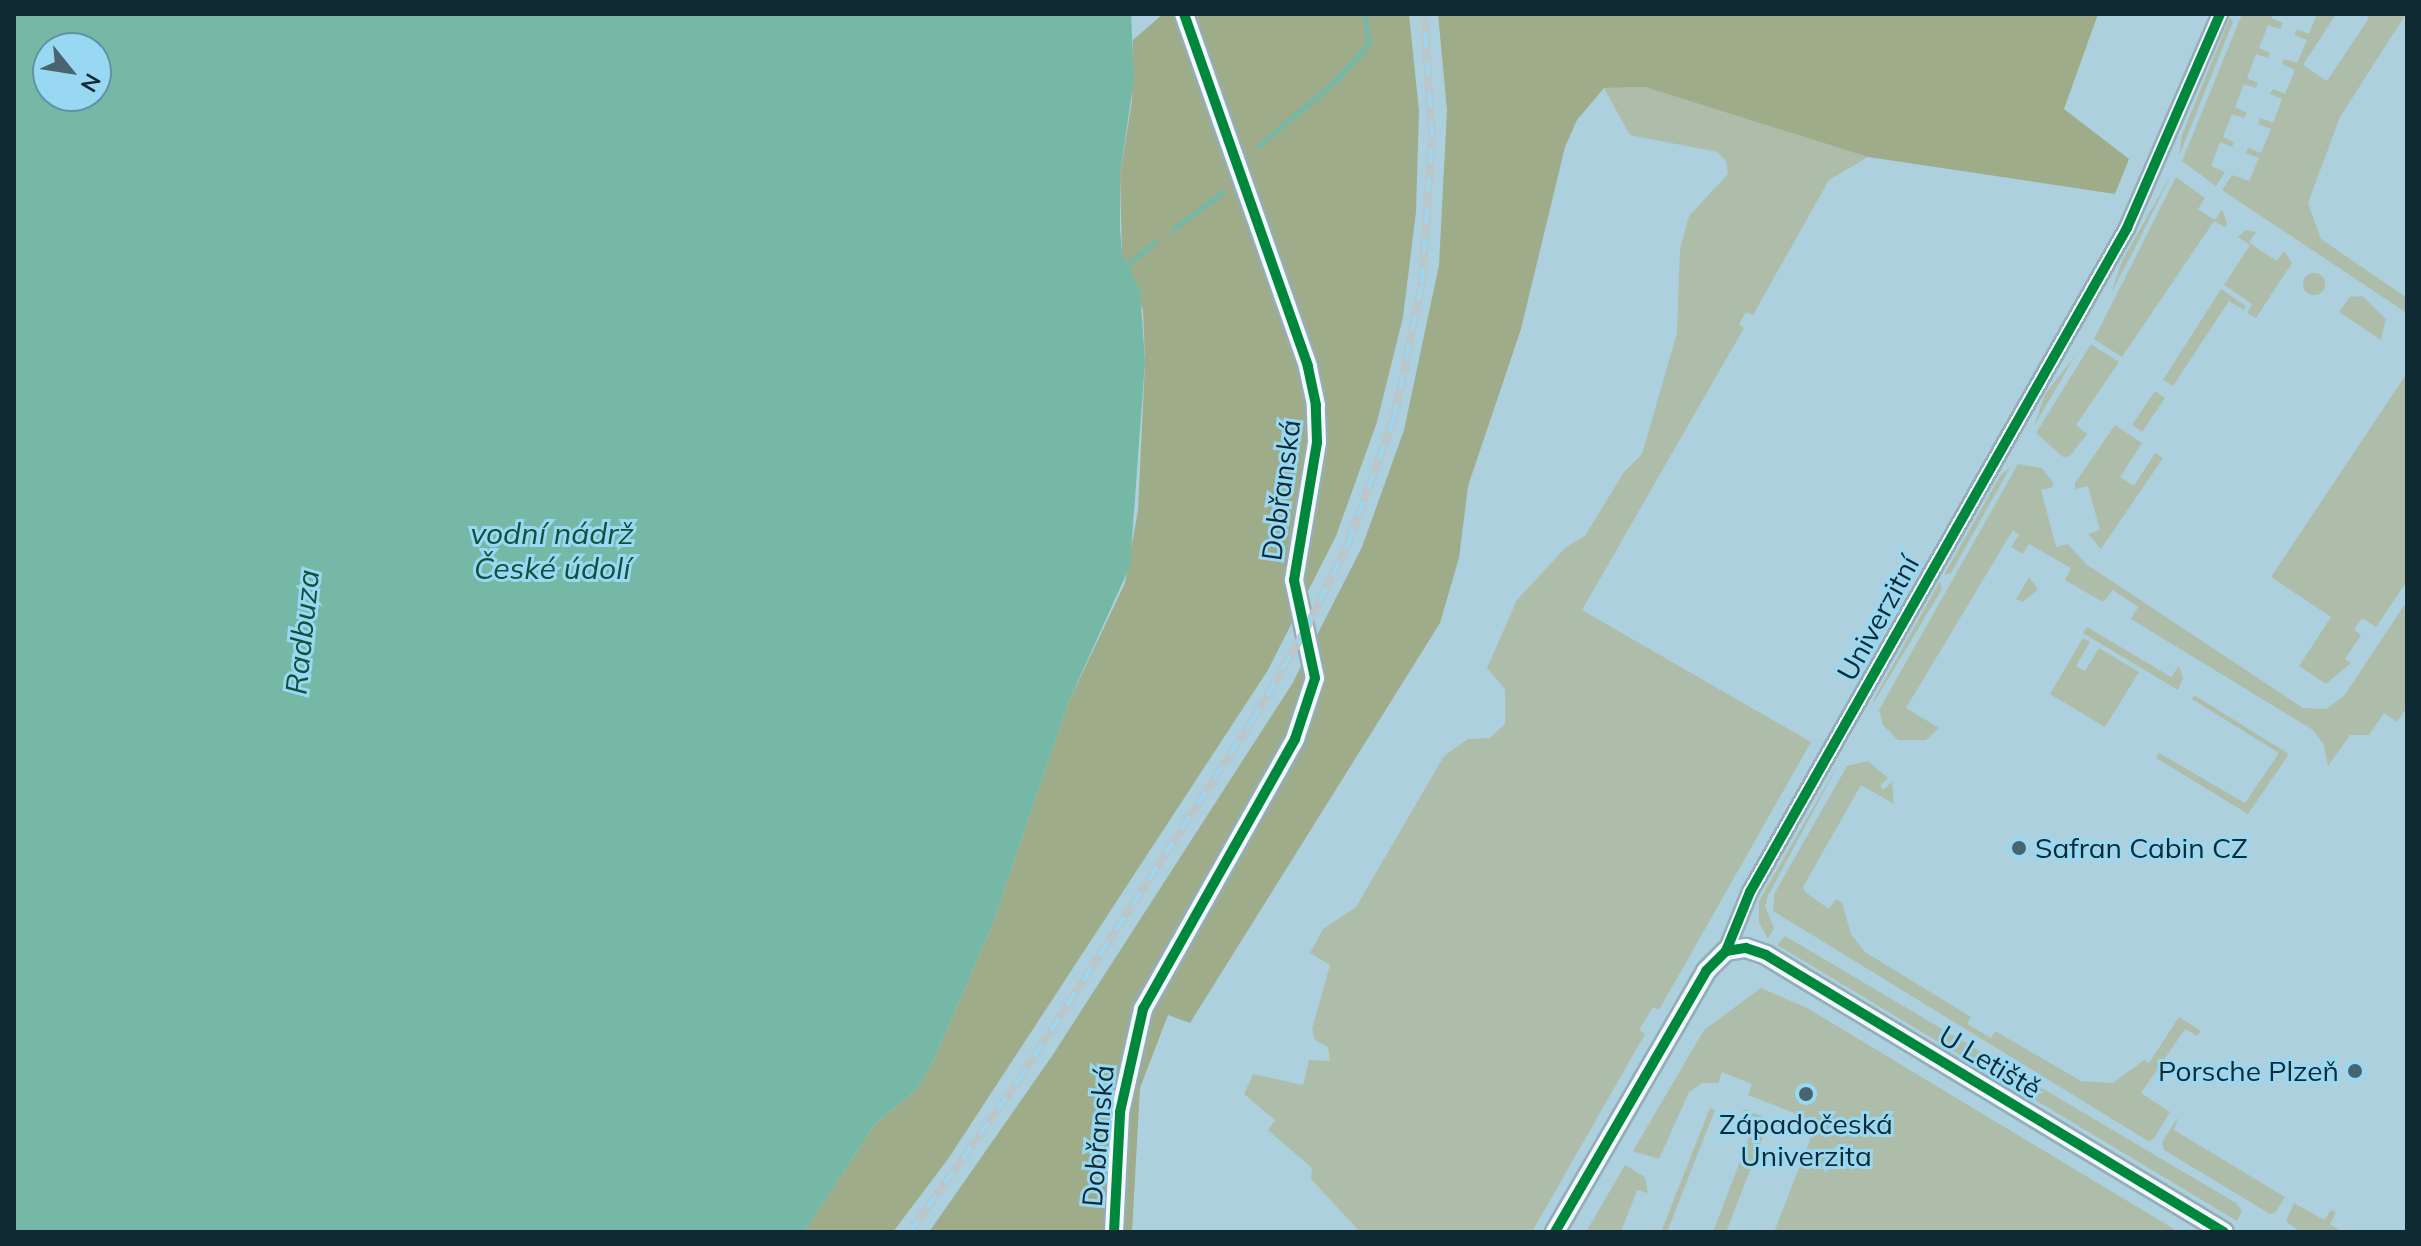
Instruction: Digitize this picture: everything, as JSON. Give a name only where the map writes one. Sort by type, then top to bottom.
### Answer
[{"type":"street","name":"Dobřanská","points":[[1114,1232],[1120,1112],[1143,1009],[1295,739],[1315,678],[1294,580],[1317,442],[1311,379],[1184,14]]},
{"type":"street","name":"Univerzitní","points":[[1555,1232],[1706,971],[1726,951],[1750,892],[2127,228],[2220,14]]},
{"type":"street","name":"U Letiště","points":[[1726,951],[1746,948],[1766,955],[2224,1232]]},
{"type":"shaded area","points":[[1163,14],[1409,14],[1419,111],[1416,212],[1403,317],[1377,422],[1336,536],[1268,670],[948,1159],[893,1232],[804,1232],[875,1124],[918,1088],[934,1059],[991,928],[1069,701],[1125,583],[1138,510],[1145,362],[1143,310],[1122,254],[1120,175],[1132,101],[1133,40]]},
{"type":"shaded area","points":[[1438,14],[2098,14],[2064,109],[2129,159],[2115,194],[1868,157],[1645,87],[1604,88],[1577,120],[1565,147],[1521,329],[1468,486],[1459,558],[1440,623],[1190,1023],[1168,1015],[1140,1088],[1132,1232],[929,1232],[1052,1056],[1292,684],[1362,547],[1404,430],[1439,265],[1447,110]]},
{"type":"shaded area","points":[[2242,14],[2273,14],[2271,18],[2283,23],[2280,29],[2268,25],[2259,48],[2270,53],[2268,58],[2256,54],[2247,78],[2258,83],[2256,88],[2244,84],[2235,107],[2247,113],[2244,118],[2232,114],[2223,137],[2234,142],[2232,147],[2220,142],[2211,166],[2225,172],[2216,186],[2182,161]]},
{"type":"shaded area","points":[[2317,14],[2336,14],[2303,65],[2327,81],[2369,18],[2364,14],[2406,14],[2340,117],[2308,203],[2321,239],[2407,298],[2407,313],[2222,190],[2232,175],[2249,181],[2259,158],[2246,153],[2248,148],[2261,153],[2271,129],[2258,124],[2260,118],[2273,123],[2282,99],[2270,94],[2273,89],[2285,94],[2295,70],[2282,64],[2284,59],[2297,63],[2307,40],[2294,35],[2297,29],[2309,34]]},
{"type":"shaded area","points":[[2230,17],[2233,22],[2179,156],[2182,135]]},
{"type":"shaded area","points":[[1645,87],[1868,157],[1829,180],[1753,315],[1746,312],[1739,324],[1744,328],[1582,610],[1811,742],[1659,1010],[1653,1007],[1639,1030],[1645,1034],[1532,1232],[1360,1232],[1311,1179],[1312,1168],[1268,1130],[1275,1120],[1244,1094],[1253,1074],[1303,1085],[1309,1060],[1330,1061],[1328,1047],[1315,1040],[1312,1029],[1330,965],[1310,953],[1323,929],[1356,907],[1444,756],[1468,739],[1490,738],[1505,724],[1505,689],[1487,668],[1517,600],[1566,547],[1585,536],[1624,472],[1642,454],[1677,333],[1680,249],[1689,216],[1728,174],[1726,161],[1717,152],[1630,135],[1604,88]]},
{"type":"shaded area","points":[[2171,175],[2134,250],[2111,293],[2122,261]]},
{"type":"shaded area","points":[[2176,177],[2205,198],[2198,209],[2215,220],[2222,209],[2227,223],[2225,227],[2214,221],[2122,357],[2094,339]]},
{"type":"shaded area","points":[[2246,230],[2256,232],[2249,242],[2258,249],[2277,261],[2284,251],[2292,263],[2256,318],[2247,313],[2252,304],[2224,285],[2250,245],[2238,237]]},
{"type":"shaded area","points":[[2314,273],[2322,276],[2325,284],[2322,292],[2314,295],[2306,292],[2303,284],[2306,276]]},
{"type":"shaded area","points":[[2221,289],[2246,306],[2244,310],[2229,301],[2173,386],[2163,380]]},
{"type":"shaded area","points":[[2362,296],[2386,319],[2381,340],[2339,312],[2350,297]]},
{"type":"shaded area","points":[[2091,344],[2119,362],[2076,425],[2087,434],[2070,456],[2063,457],[2036,433]]},
{"type":"shaded area","points":[[2075,356],[2034,426],[2045,394]]},
{"type":"shaded area","points":[[2407,373],[2407,581],[2376,627],[2362,618],[2354,630],[2361,635],[2345,659],[2351,663],[2326,684],[2299,666],[2331,617],[2271,577]]},
{"type":"shaded area","points":[[2155,391],[2165,398],[2142,432],[2132,425]]},
{"type":"shaded area","points":[[2115,425],[2142,443],[2120,477],[2134,486],[2155,453],[2163,458],[2101,549],[2088,534],[2100,530],[2088,486],[2075,489],[2075,483]]},
{"type":"shaded area","points":[[2018,464],[2042,468],[2052,481],[2053,487],[2041,490],[2056,547],[2068,544],[2086,564],[2303,708],[2326,709],[2344,696],[2407,601],[2407,707],[2397,722],[2384,713],[2369,735],[2350,735],[2328,766],[2324,745],[2313,730],[2131,619],[2138,607],[2113,590],[2103,602],[2065,580],[2071,568],[2029,544],[2023,554],[2011,547],[2019,535],[2013,530],[1906,708],[1939,728],[1926,740],[1898,740],[1883,725],[1879,710]]},
{"type":"shaded area","points":[[2011,466],[1951,573],[1944,575],[2000,476]]},
{"type":"shaded area","points":[[2029,577],[2038,589],[2023,602],[2016,599]]},
{"type":"shaded area","points":[[1940,581],[1942,589],[1873,704],[1874,699]]},
{"type":"shaded area","points":[[2087,627],[2171,677],[2179,666],[2183,678],[2178,690],[2083,633]]},
{"type":"shaded area","points":[[2083,638],[2090,642],[2076,666],[2085,671],[2099,648],[2139,672],[2105,727],[2050,694]]},
{"type":"shaded area","points":[[2194,695],[2289,754],[2248,814],[2156,758],[2159,753],[2245,803],[2279,753],[2192,699]]},
{"type":"shaded area","points":[[1868,761],[1888,778],[1880,786],[1883,790],[1892,782],[1894,804],[1861,785],[1803,887],[1806,893],[1829,909],[1836,899],[1842,903],[1851,934],[1865,952],[1971,1017],[1967,1024],[1991,1038],[1995,1031],[2081,1081],[2113,1083],[2144,1060],[2149,1063],[2179,1017],[2201,1031],[2197,1036],[2185,1029],[2141,1093],[2170,1112],[2154,1139],[2148,1141],[1773,911],[1774,894],[1847,766]]},
{"type":"shaded area","points":[[1839,763],[1768,896],[1765,906],[1774,928],[1768,939],[1759,922],[1759,901]]},
{"type":"shaded area","points":[[1785,936],[2236,1203],[2242,1211],[2237,1221],[1777,945]]},
{"type":"shaded area","name":"Západočeská Univerzita","points":[[1761,988],[1807,1008],[2179,1232],[1774,1232],[1817,1122],[1748,1095],[1752,1084],[1722,1072],[1718,1083],[1702,1083],[1689,1092],[1659,1159],[1633,1151],[1704,1030]]},
{"type":"shaded area","points":[[1710,1108],[1715,1110],[1667,1232],[1661,1232]]},
{"type":"shaded area","points":[[1746,1109],[1786,1128],[1768,1124],[1726,1232],[1713,1232],[1756,1119],[1742,1112]]},
{"type":"shaded area","points":[[2178,1117],[2174,1130],[2285,1197],[2276,1212],[2270,1214],[2164,1150],[2162,1142]]},
{"type":"shaded area","points":[[1625,1165],[1645,1177],[1648,1193],[1637,1190],[1621,1232],[1586,1232]]},
{"type":"shaded area","points":[[2294,1203],[2324,1220],[2331,1210],[2336,1212],[2330,1224],[2342,1232],[2300,1232],[2286,1221]]},
{"type":"water","name":"vodní nádrž České údolí","points":[[14,14],[1131,14],[1134,79],[1120,175],[1120,228],[1122,254],[1140,290],[1145,362],[1130,566],[1069,701],[991,928],[934,1059],[918,1088],[875,1124],[804,1232],[14,1232]]},
{"type":"waterway","points":[[1258,146],[1335,81],[1369,43],[1364,14]]},
{"type":"waterway","points":[[1173,229],[1223,192]]},
{"type":"waterway","points":[[1126,266],[1156,241]]},
{"type":"railway","points":[[910,1232],[1018,1081],[1252,721],[1306,629],[1348,544],[1394,418],[1422,283],[1432,137],[1424,14]]},
{"type":"cycle path","points":[[1114,1232],[1120,1112],[1143,1009],[1295,739],[1315,678],[1294,580],[1317,442],[1316,405],[1308,366],[1184,14]]},
{"type":"cycle path","points":[[1555,1232],[1706,971],[1726,951],[1750,892],[2127,228],[2220,14]]},
{"type":"cycle path","points":[[1726,951],[1746,948],[1766,955],[2224,1232]]},
{"type":"place","name":"Safran Cabin CZ","points":[[2019,848]]},
{"type":"place","name":"Porsche Plzeň","points":[[2355,1071]]},
{"type":"place","name":"Západočeská Univerzita","points":[[1806,1094]]},
{"type":"water label","name":"Radbuza","points":[[302,632]]}]
